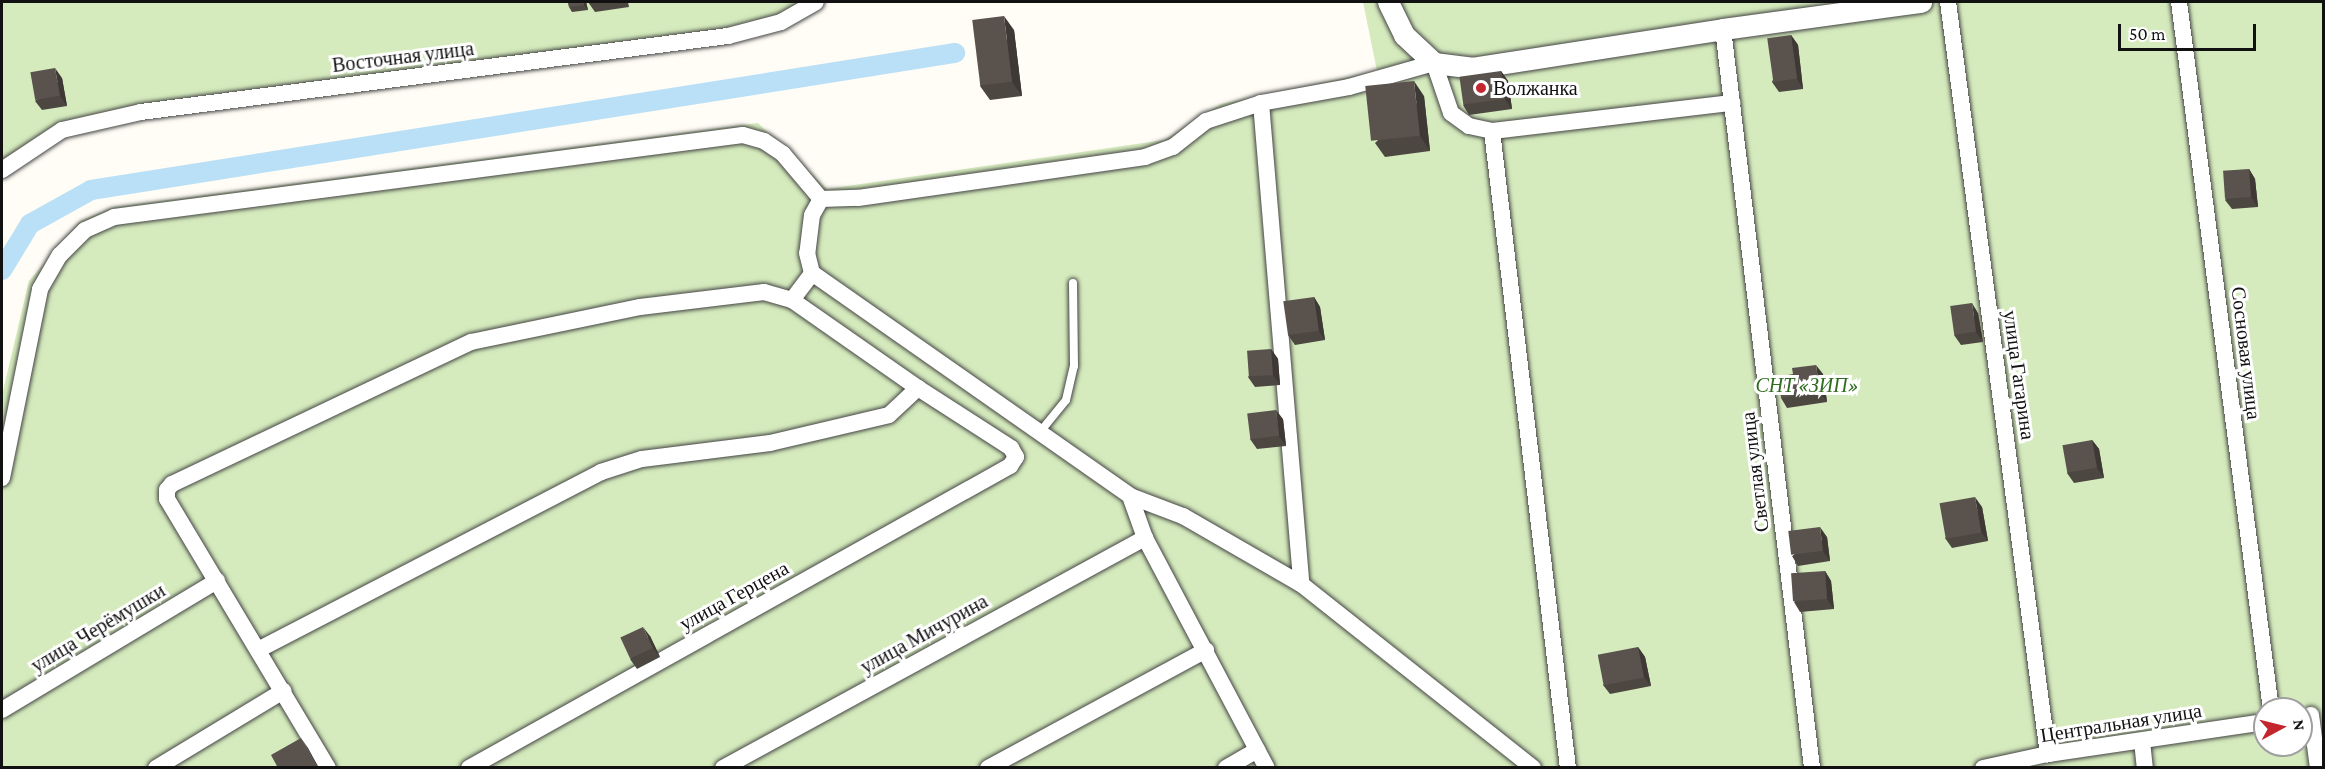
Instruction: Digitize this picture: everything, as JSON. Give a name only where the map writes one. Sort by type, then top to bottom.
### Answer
[{"type":"street","name":"Восточная улица","points":[[2,170],[62,130],[141,112],[728,36],[781,22],[816,2]]},
{"type":"street","points":[[1388,2],[1404,35],[1434,63],[1451,113],[1469,126],[1492,131],[1732,103]]},
{"type":"street","points":[[821,199],[858,198],[1145,157],[1173,147],[1206,121],[1261,103],[1349,87],[1434,63],[1472,68],[1723,28],[1921,2]]},
{"type":"street","name":"улица Гагарина","points":[[1948,2],[2048,754]]},
{"type":"street","name":"Сосновая улица","points":[[2179,2],[2269,697]]},
{"type":"street","name":"Светлая улица","points":[[1723,28],[1812,768]]},
{"type":"street","points":[[1261,103],[1301,584]]},
{"type":"street","points":[[1492,131],[1568,768]]},
{"type":"street","points":[[2,478],[40,289],[60,255],[85,230],[114,218],[743,135],[764,141],[783,154],[821,199]]},
{"type":"street","points":[[821,199],[812,215],[807,253],[812,273],[1130,496],[1183,516],[1301,584],[1533,768]]},
{"type":"street","points":[[792,300],[812,273]]},
{"type":"street","points":[[258,650],[601,472],[642,459],[770,443],[889,415],[918,388],[792,300],[764,292],[640,307],[471,342],[172,484],[167,490],[167,499],[328,768]]},
{"type":"street","name":"улица Герцена","points":[[469,768],[1010,466],[1016,457],[1011,448],[918,388]]},
{"type":"street","points":[[1130,496],[1145,538],[1267,768]]},
{"type":"street","name":"улица Мичурина","points":[[723,768],[1145,538]]},
{"type":"street","name":"улица Черёмушки","points":[[2,711],[217,581]]},
{"type":"street","points":[[988,768],[1206,651]]},
{"type":"street","points":[[156,768],[283,691]]},
{"type":"street","name":"Центральная улица","points":[[1983,768],[2048,754],[2253,724]]},
{"type":"street","points":[[2313,724],[2318,768]]},
{"type":"street","points":[[2142,741],[2145,768]]},
{"type":"street","points":[[1226,768],[1257,750]]},
{"type":"lane","points":[[1040,432],[1066,400],[1074,366],[1073,283]]},
{"type":"green space","points":[[2,2],[816,2],[781,22],[62,130],[2,170]]},
{"type":"green space","name":"СНТ «ЗИП»","points":[[1363,2],[2323,2],[2323,767],[2,768],[2,395],[29,281],[80,221],[114,207],[758,123],[827,189],[1164,140],[1221,104],[1377,71]]},
{"type":"building","points":[[568,2],[584,2],[584,5],[569,7]]},
{"type":"building","points":[[1004,16],[1012,82],[980,85],[972,20]]},
{"type":"building","points":[[1791,35],[1797,79],[1773,82],[1767,38]]},
{"type":"building","points":[[55,68],[60,96],[35,100],[30,72]]},
{"type":"building","points":[[1501,71],[1505,99],[1463,105],[1459,77]]},
{"type":"building","points":[[1414,81],[1420,136],[1371,141],[1365,86]]},
{"type":"building","points":[[2249,169],[2251,197],[2225,199],[2223,171]]},
{"type":"building","points":[[1314,297],[1319,331],[1288,335],[1283,301]]},
{"type":"building","points":[[1972,303],[1976,332],[1954,335],[1950,306]]},
{"type":"building","points":[[1271,349],[1273,375],[1249,377],[1247,351]]},
{"type":"building","points":[[1816,365],[1820,392],[1781,398],[1778,377],[1793,374],[1792,368]]},
{"type":"building","points":[[1276,410],[1279,436],[1250,439],[1247,414]]},
{"type":"building","points":[[2092,440],[2097,468],[2067,473],[2062,445]]},
{"type":"building","points":[[1975,497],[1981,532],[1946,539],[1940,503]]},
{"type":"building","points":[[1820,527],[1823,551],[1791,555],[1788,531]]},
{"type":"building","points":[[1825,571],[1827,599],[1793,601],[1791,573]]},
{"type":"building","points":[[643,627],[653,648],[630,658],[620,638]]},
{"type":"building","points":[[1638,647],[1644,677],[1604,685],[1598,655]]},
{"type":"building","points":[[301,738],[318,768],[278,768],[271,755]]},
{"type":"waterway","points":[[2,270],[30,224],[91,190],[955,53]]},
{"type":"place","name":"Волжанка","points":[[1481,88]]}]
